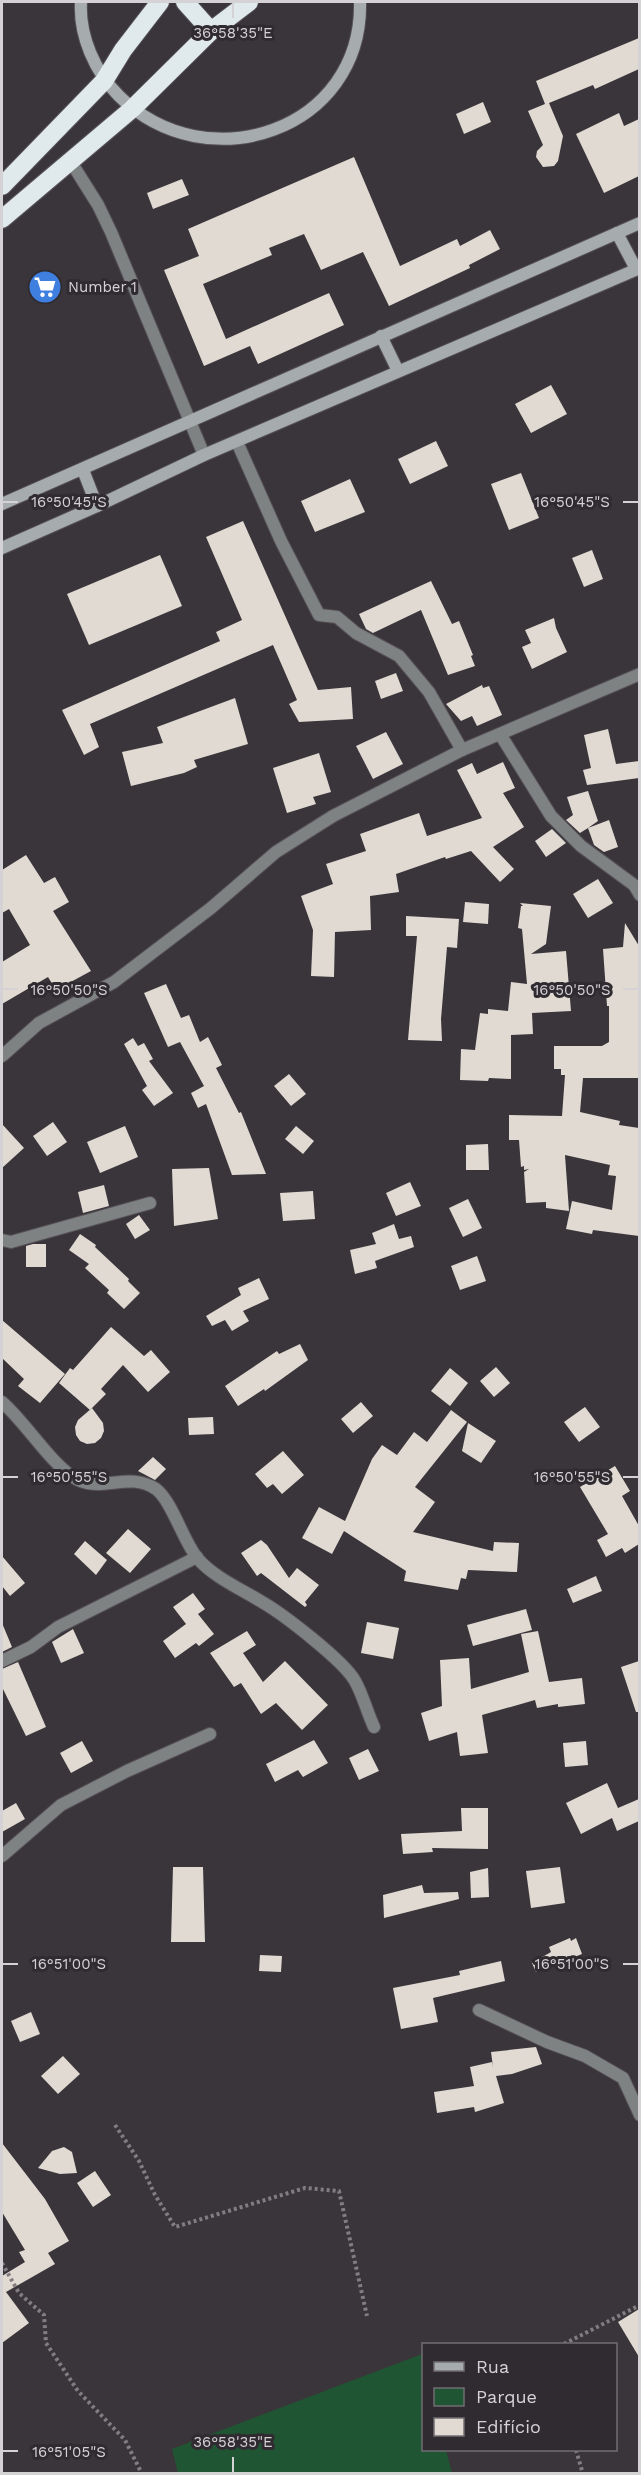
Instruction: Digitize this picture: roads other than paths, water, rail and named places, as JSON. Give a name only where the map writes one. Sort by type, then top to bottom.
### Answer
[{"type":"highway","points":[[2,186],[104,81],[123,50],[160,2]]},
{"type":"highway","points":[[185,2],[211,31]]},
{"type":"highway","points":[[2,219],[132,109],[211,31],[249,2]]},
{"type":"street","points":[[81,2],[80,14],[90,53],[104,81],[132,109],[164,128],[195,138],[237,139],[259,135],[288,123],[315,105],[336,81],[352,53],[361,22],[360,2]]},
{"type":"street","points":[[71,162],[98,205],[204,455]]},
{"type":"street","points":[[2,504],[639,224]]},
{"type":"street","points":[[2,548],[204,455],[638,268],[617,233]]},
{"type":"street","points":[[381,336],[398,371]]},
{"type":"street","points":[[237,442],[281,541],[320,615],[337,618],[356,633],[399,656],[429,692],[462,750]]},
{"type":"street","points":[[83,470],[97,506]]},
{"type":"street","points":[[2,1056],[39,1023],[114,982],[211,908],[276,852],[333,816],[462,750],[639,674]]},
{"type":"street","points":[[500,734],[551,816],[581,846],[634,885],[639,895]]},
{"type":"street","points":[[2,1240],[11,1242],[150,1203]]},
{"type":"street","points":[[2,1402],[74,1478],[95,1484],[130,1480],[144,1482],[159,1491],[196,1557],[211,1571],[289,1621],[346,1669],[355,1681],[374,1727]]},
{"type":"street","points":[[2,1661],[31,1647],[58,1627],[196,1557]]},
{"type":"street","points":[[2,1856],[61,1806],[127,1772],[210,1734]]},
{"type":"street","points":[[479,2010],[547,2042],[585,2056],[623,2078],[639,2115]]},
{"type":"place","name":"Number 1","points":[[45,287]]}]
